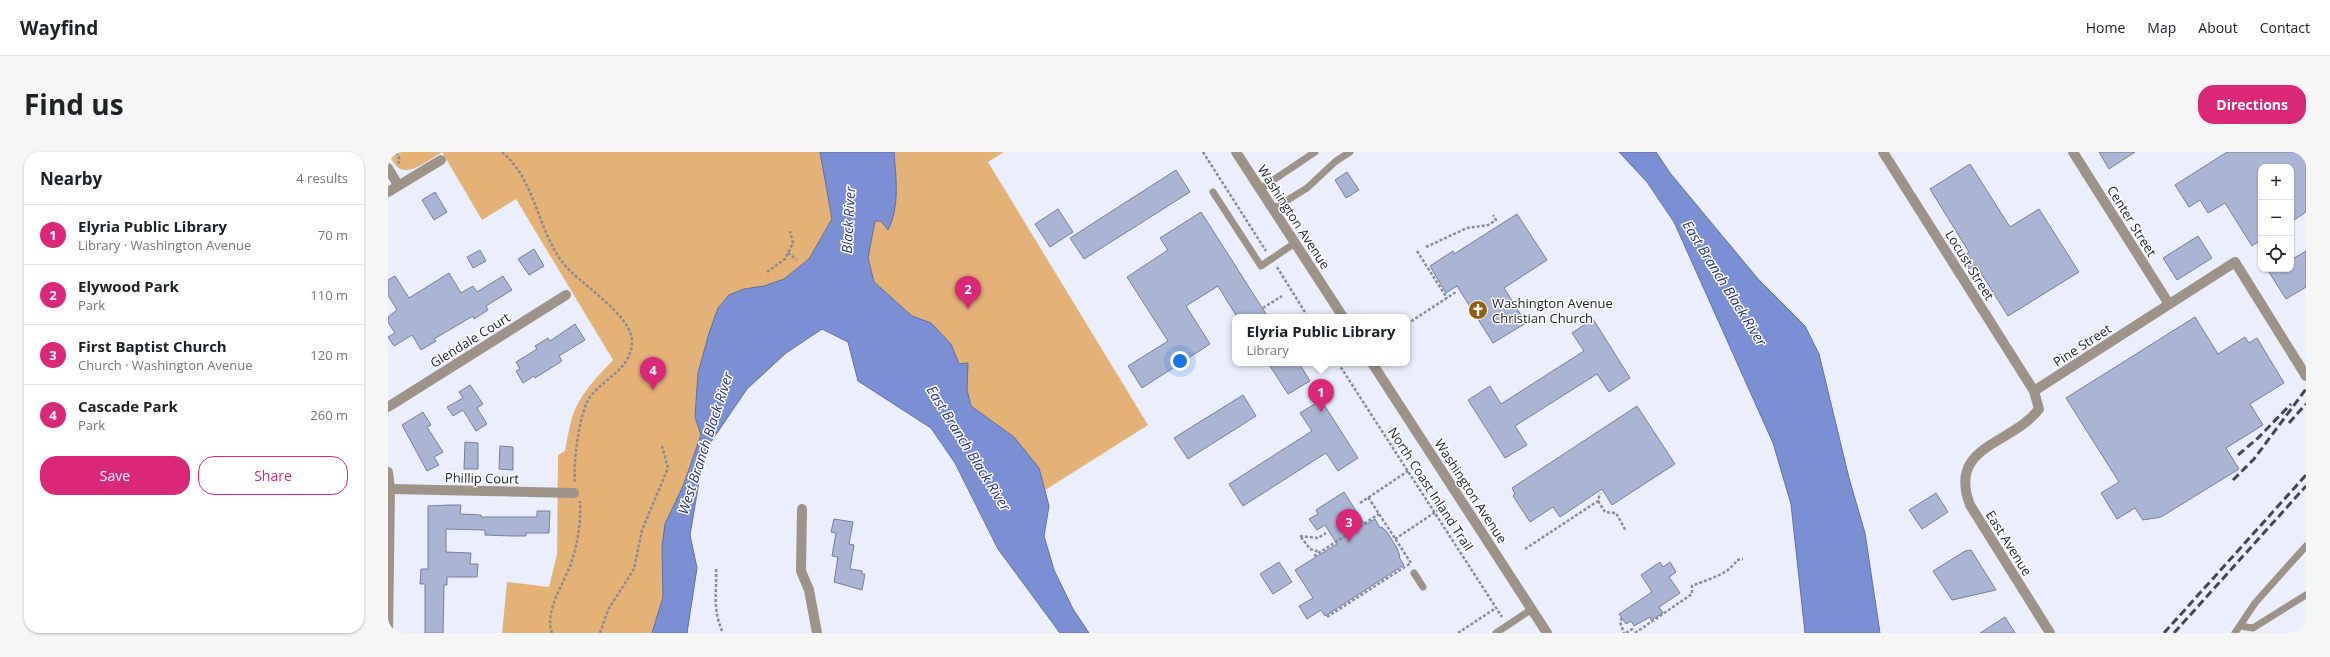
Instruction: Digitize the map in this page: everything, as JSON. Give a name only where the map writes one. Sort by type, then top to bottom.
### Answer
[{"type":"street","name":"Washington Avenue","points":[[1236,152],[1341,314]]},
{"type":"street","name":"Locust Street","points":[[1883,152],[2034,391]]},
{"type":"street","name":"Center Street","points":[[2073,152],[2170,304]]},
{"type":"street","points":[[388,192],[441,160]]},
{"type":"street","points":[[388,168],[398,185]]},
{"type":"street","name":"Pine Street","points":[[2034,391],[2235,262],[2306,376]]},
{"type":"street","name":"Glendale Court","points":[[388,407],[566,295]]},
{"type":"street","name":"Washington Avenue","points":[[1374,366],[1547,633]]},
{"type":"street","name":"East Avenue","points":[[2034,391],[2039,409],[2031,420],[1980,452],[1970,463],[1964,478],[1966,493],[1970,505],[2050,633]]},
{"type":"street","points":[[388,472],[390,489],[388,633]]},
{"type":"street","name":"Phillip Court","points":[[390,489],[576,492]]},
{"type":"street","points":[[802,509],[801,571],[809,590],[820,633]]},
{"type":"lane","points":[[1260,189],[1315,152]]},
{"type":"lane","points":[[1273,209],[1307,188],[1336,161],[1350,152]]},
{"type":"lane","points":[[1214,192],[1261,266],[1295,243]]},
{"type":"lane","points":[[2235,633],[2255,603],[2306,546]]},
{"type":"lane","points":[[1414,573],[1423,587]]},
{"type":"lane","points":[[2240,626],[2253,628],[2306,595]]},
{"type":"lane","points":[[1496,633],[1532,610]]},
{"type":"path","points":[[502,152],[523,176],[551,245],[562,262],[575,278],[619,314],[628,327],[632,342],[630,355],[623,366],[613,377],[595,391],[585,405],[574,467],[580,520],[578,537],[571,562],[551,611],[549,624],[552,633]]},
{"type":"path","points":[[1203,152],[1306,314]]},
{"type":"path","points":[[1426,247],[1467,228],[1488,225],[1496,220],[1493,215]]},
{"type":"path","points":[[767,272],[785,259],[794,243],[790,231]]},
{"type":"path","points":[[1417,252],[1447,298]]},
{"type":"path","points":[[788,253],[797,260]]},
{"type":"path","points":[[1410,322],[1456,292]]},
{"type":"path","points":[[1262,308],[1282,296]]},
{"type":"path","name":"North Coast Inland Trail","points":[[1340,366],[1507,625]]},
{"type":"path","points":[[600,633],[608,610],[634,569],[642,530],[668,468],[662,446]]},
{"type":"path","points":[[1360,503],[1408,471]]},
{"type":"path","points":[[1525,549],[1598,501],[1600,493]]},
{"type":"path","points":[[1326,618],[1411,563],[1368,497]]},
{"type":"path","points":[[1598,501],[1605,512],[1616,513],[1626,531]]},
{"type":"path","points":[[1395,539],[1446,505]]},
{"type":"path","points":[[1314,556],[1379,514]]},
{"type":"path","points":[[1320,552],[1310,549],[1300,536],[1318,538],[1326,533]]},
{"type":"path","points":[[1635,633],[1692,594],[1692,586],[1722,574],[1732,568],[1737,560],[1743,559]]},
{"type":"path","points":[[716,569],[714,601],[716,618],[723,633]]},
{"type":"path","points":[[1458,633],[1496,608]]},
{"type":"path","points":[[1622,618],[1620,622],[1625,633],[1634,628]]},
{"type":"shaded area","points":[[388,152],[442,152],[424,164],[410,170],[404,170],[399,168],[394,163]]},
{"type":"shaded area","points":[[442,152],[1004,152],[988,162],[1148,425],[1009,513],[835,285],[724,376],[679,528],[670,633],[502,633],[507,582],[549,587],[557,554],[558,455],[565,451],[572,418],[579,402],[589,387],[613,360],[516,199],[482,220]]},
{"type":"water","points":[[820,152],[894,152],[896,202],[892,221],[888,230],[881,221],[875,221],[868,258],[874,282],[912,316],[931,323],[951,344],[959,364],[968,363],[967,390],[971,406],[1014,437],[1039,468],[1049,506],[1044,536],[1054,570],[1073,609],[1089,633],[1060,633],[998,549],[955,463],[931,428],[858,381],[848,342],[822,329],[786,353],[747,389],[704,452],[690,535],[697,568],[687,633],[652,633],[663,597],[662,547],[665,524],[683,486],[701,435],[695,417],[698,373],[709,333],[718,308],[729,295],[744,289],[764,286],[784,279],[809,259],[832,219]]},
{"type":"water","name":"East Branch Black River","points":[[1619,152],[1656,152],[1670,173],[1759,280],[1805,326],[1819,354],[1849,478],[1865,533],[1880,633],[1805,633],[1791,504],[1773,443],[1674,222],[1647,182]]},
{"type":"building","points":[[2099,152],[2135,152],[2109,169]]},
{"type":"building","points":[[2227,152],[2306,152],[2306,212],[2294,220],[2294,164],[2258,164],[2258,242],[2252,246],[2225,203],[2208,213],[2200,200],[2189,207],[2175,185]]},
{"type":"building","points":[[1970,164],[2010,227],[2039,209],[2079,272],[2008,316],[1976,265],[1969,269],[1962,256],[1969,252],[1930,189]]},
{"type":"building","points":[[1176,170],[1190,192],[1084,259],[1070,238]]},
{"type":"building","points":[[1347,172],[1359,190],[1346,198],[1335,180]]},
{"type":"building","points":[[435,192],[447,212],[434,220],[422,200]]},
{"type":"building","points":[[1058,209],[1073,232],[1050,247],[1035,224]]},
{"type":"building","points":[[1201,212],[1266,314],[1235,314],[1218,286],[1186,306],[1210,344],[1142,388],[1128,366],[1168,341],[1127,277],[1168,250],[1160,238]]},
{"type":"building","points":[[1517,214],[1547,260],[1504,288],[1526,323],[1493,343],[1457,286],[1446,293],[1430,266],[1453,251],[1454,254]]},
{"type":"building","points":[[2198,236],[2212,258],[2177,280],[2163,258]]},
{"type":"building","points":[[534,249],[544,266],[529,275],[518,259]]},
{"type":"building","points":[[480,250],[486,261],[473,268],[467,257]]},
{"type":"building","points":[[2306,251],[2306,287],[2286,299],[2269,272],[2294,272],[2294,258]]},
{"type":"building","points":[[449,273],[461,293],[473,286],[477,292],[503,276],[512,290],[486,306],[488,310],[474,319],[473,316],[434,339],[436,341],[421,350],[412,335],[394,346],[388,337],[395,333],[388,322],[388,317],[397,310],[388,295],[388,280],[395,276],[409,298]]},
{"type":"building","points":[[2195,317],[2218,354],[2245,337],[2249,343],[2257,338],[2284,383],[2250,404],[2263,425],[2226,448],[2239,469],[2161,517],[2143,520],[2135,508],[2117,519],[2101,493],[2119,482],[2066,398]]},
{"type":"building","points":[[1593,319],[1630,378],[1609,392],[1597,374],[1515,426],[1527,445],[1505,458],[1468,400],[1490,386],[1501,404],[1584,351],[1572,333]]},
{"type":"building","points":[[575,324],[585,340],[559,356],[562,361],[535,378],[534,376],[523,383],[516,371],[520,369],[516,362],[537,349],[535,346],[548,338],[550,341]]},
{"type":"building","points":[[1270,366],[1301,366],[1310,381],[1288,394]]},
{"type":"building","points":[[470,385],[483,404],[477,408],[487,424],[476,431],[463,410],[453,416],[447,407],[463,398],[459,392]]},
{"type":"building","points":[[1243,395],[1256,416],[1188,459],[1174,438]]},
{"type":"building","points":[[1321,400],[1358,458],[1338,471],[1326,453],[1243,506],[1229,484],[1312,431],[1300,413]]},
{"type":"building","points":[[1637,406],[1675,464],[1612,505],[1602,489],[1560,517],[1553,507],[1530,522],[1513,496],[1515,494],[1512,488]]},
{"type":"building","points":[[423,412],[431,425],[427,427],[443,452],[434,457],[439,465],[427,471],[402,425]]},
{"type":"building","points":[[465,442],[478,443],[478,469],[464,469]]},
{"type":"building","points":[[500,446],[513,447],[513,470],[499,469]]},
{"type":"building","points":[[1344,492],[1365,525],[1375,519],[1380,528],[1382,527],[1387,532],[1397,548],[1399,557],[1404,565],[1325,616],[1321,610],[1307,619],[1299,606],[1313,598],[1295,570],[1337,544],[1325,525],[1317,530],[1309,519],[1318,514],[1316,510]]},
{"type":"building","points":[[1936,493],[1948,512],[1922,529],[1909,510]]},
{"type":"building","points":[[461,505],[460,514],[481,515],[481,517],[537,517],[537,511],[550,511],[549,533],[526,533],[526,536],[485,535],[485,530],[446,529],[446,552],[471,553],[470,564],[478,564],[477,577],[447,577],[447,585],[444,585],[443,633],[425,633],[425,584],[420,584],[421,569],[428,569],[428,506]]},
{"type":"building","points":[[834,519],[853,522],[849,544],[854,545],[850,569],[862,571],[862,574],[865,574],[862,590],[834,582],[838,557],[832,556],[836,533],[831,532]]},
{"type":"building","points":[[1971,550],[1996,590],[1952,600],[1933,571],[1965,551]]},
{"type":"building","points":[[1279,562],[1292,582],[1273,594],[1260,574]]},
{"type":"building","points":[[1660,562],[1663,567],[1670,562],[1676,572],[1669,577],[1680,593],[1659,607],[1663,613],[1651,620],[1650,617],[1634,626],[1631,621],[1626,624],[1619,614],[1652,592],[1641,575]]},
{"type":"building","points":[[2005,617],[2015,633],[1980,633]]},
{"type":"railway","points":[[2233,480],[2254,459],[2306,389]]},
{"type":"railway","points":[[2238,455],[2258,438],[2291,404]]},
{"type":"railway","points":[[2289,423],[2306,404]]},
{"type":"railway","points":[[2164,633],[2306,475]]},
{"type":"railway","points":[[2174,633],[2306,486]]},
{"type":"place","name":"Elywood Park","points":[[968,309]]},
{"type":"place","name":"Washington Avenue Christian Church","points":[[1478,310]]},
{"type":"place","name":"Cascade Park","points":[[653,390]]},
{"type":"place","name":"Elyria Public Library","points":[[1321,412]]},
{"type":"place","name":"First Baptist Church","points":[[1349,542]]},
{"type":"water label","name":"Black River","points":[[848,220]]},
{"type":"water label","name":"West Branch Black River","points":[[705,443]]}]
